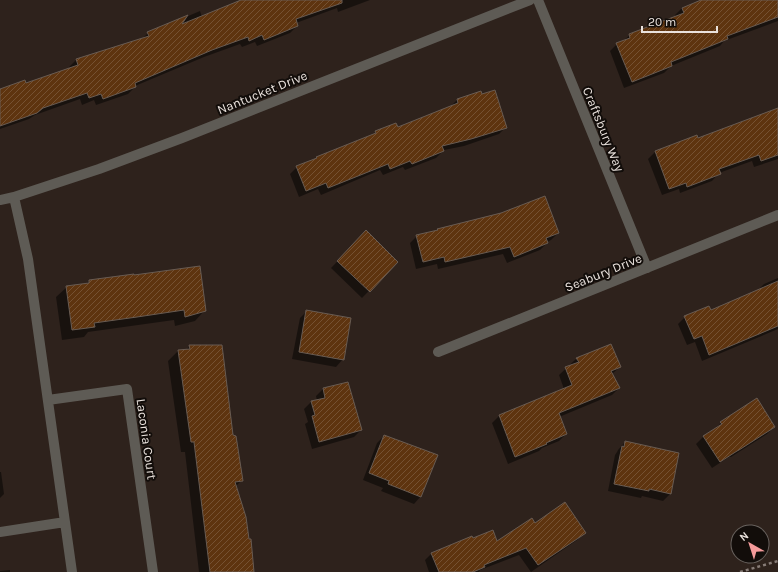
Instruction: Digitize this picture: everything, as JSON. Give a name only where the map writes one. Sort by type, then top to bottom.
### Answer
[{"type":"street","name":"Nantucket Drive","points":[[0,200],[14,197],[100,169],[190,135],[530,0]]},
{"type":"street","name":"Craftsbury Way","points":[[538,0],[647,268]]},
{"type":"street","points":[[14,197],[28,259],[72,572]]},
{"type":"street","name":"Seabury Drive","points":[[438,352],[778,215]]},
{"type":"street","name":"Laconia Court","points":[[48,400],[127,389],[153,572]]},
{"type":"street","points":[[0,532],[65,522]]},
{"type":"path","points":[[740,572],[778,561]]},
{"type":"building","points":[[241,0],[342,0],[342,3],[296,19],[298,26],[264,40],[262,35],[249,41],[248,37],[212,50],[135,83],[136,87],[103,99],[101,94],[89,98],[87,93],[43,108],[37,113],[0,126],[0,89],[25,80],[26,83],[78,65],[76,59],[149,36],[147,32],[188,15],[182,24]]},
{"type":"building","points":[[701,0],[778,0],[778,17],[727,36],[728,39],[671,62],[672,66],[632,82],[616,43],[630,38],[629,34],[684,13],[682,8]]},
{"type":"building","points":[[495,90],[507,128],[442,146],[444,151],[412,164],[410,161],[390,169],[388,164],[328,188],[326,183],[306,191],[296,166],[376,133],[375,131],[396,123],[398,127],[458,103],[457,99],[481,91],[482,94]]},
{"type":"building","points":[[778,108],[778,155],[761,161],[759,155],[719,169],[721,174],[687,187],[686,183],[669,189],[655,151],[697,135],[698,138]]},
{"type":"building","points":[[545,196],[559,233],[546,238],[548,243],[514,257],[510,247],[445,262],[444,257],[423,262],[416,235],[501,213]]},
{"type":"building","points":[[366,230],[398,262],[370,292],[337,261]]},
{"type":"building","points":[[200,266],[206,311],[185,317],[184,310],[94,323],[95,327],[72,330],[66,286],[89,283],[89,280]]},
{"type":"building","points":[[778,281],[778,326],[709,355],[702,336],[694,339],[684,316],[709,306],[711,310]]},
{"type":"building","points":[[306,310],[351,318],[344,360],[299,352]]},
{"type":"building","points":[[611,344],[621,367],[611,371],[620,388],[559,413],[567,434],[515,457],[499,415],[572,385],[565,367],[579,362],[576,358]]},
{"type":"building","points":[[189,345],[222,345],[233,435],[236,436],[243,481],[235,482],[246,517],[249,539],[251,539],[254,572],[210,572],[194,442],[191,442],[178,350],[190,349]]},
{"type":"building","points":[[348,382],[362,430],[319,442],[312,416],[315,415],[311,401],[325,398],[323,388]]},
{"type":"building","points":[[757,398],[775,427],[720,462],[703,436],[722,424],[720,422]]},
{"type":"building","points":[[384,435],[438,455],[421,497],[388,484],[389,481],[369,473]]},
{"type":"building","points":[[625,441],[679,453],[671,494],[614,484],[622,446],[624,447]]},
{"type":"building","points":[[565,502],[586,533],[538,565],[526,548],[484,565],[485,567],[473,572],[439,572],[431,553],[472,536],[473,538],[493,530],[497,541],[532,518],[535,523]]}]
